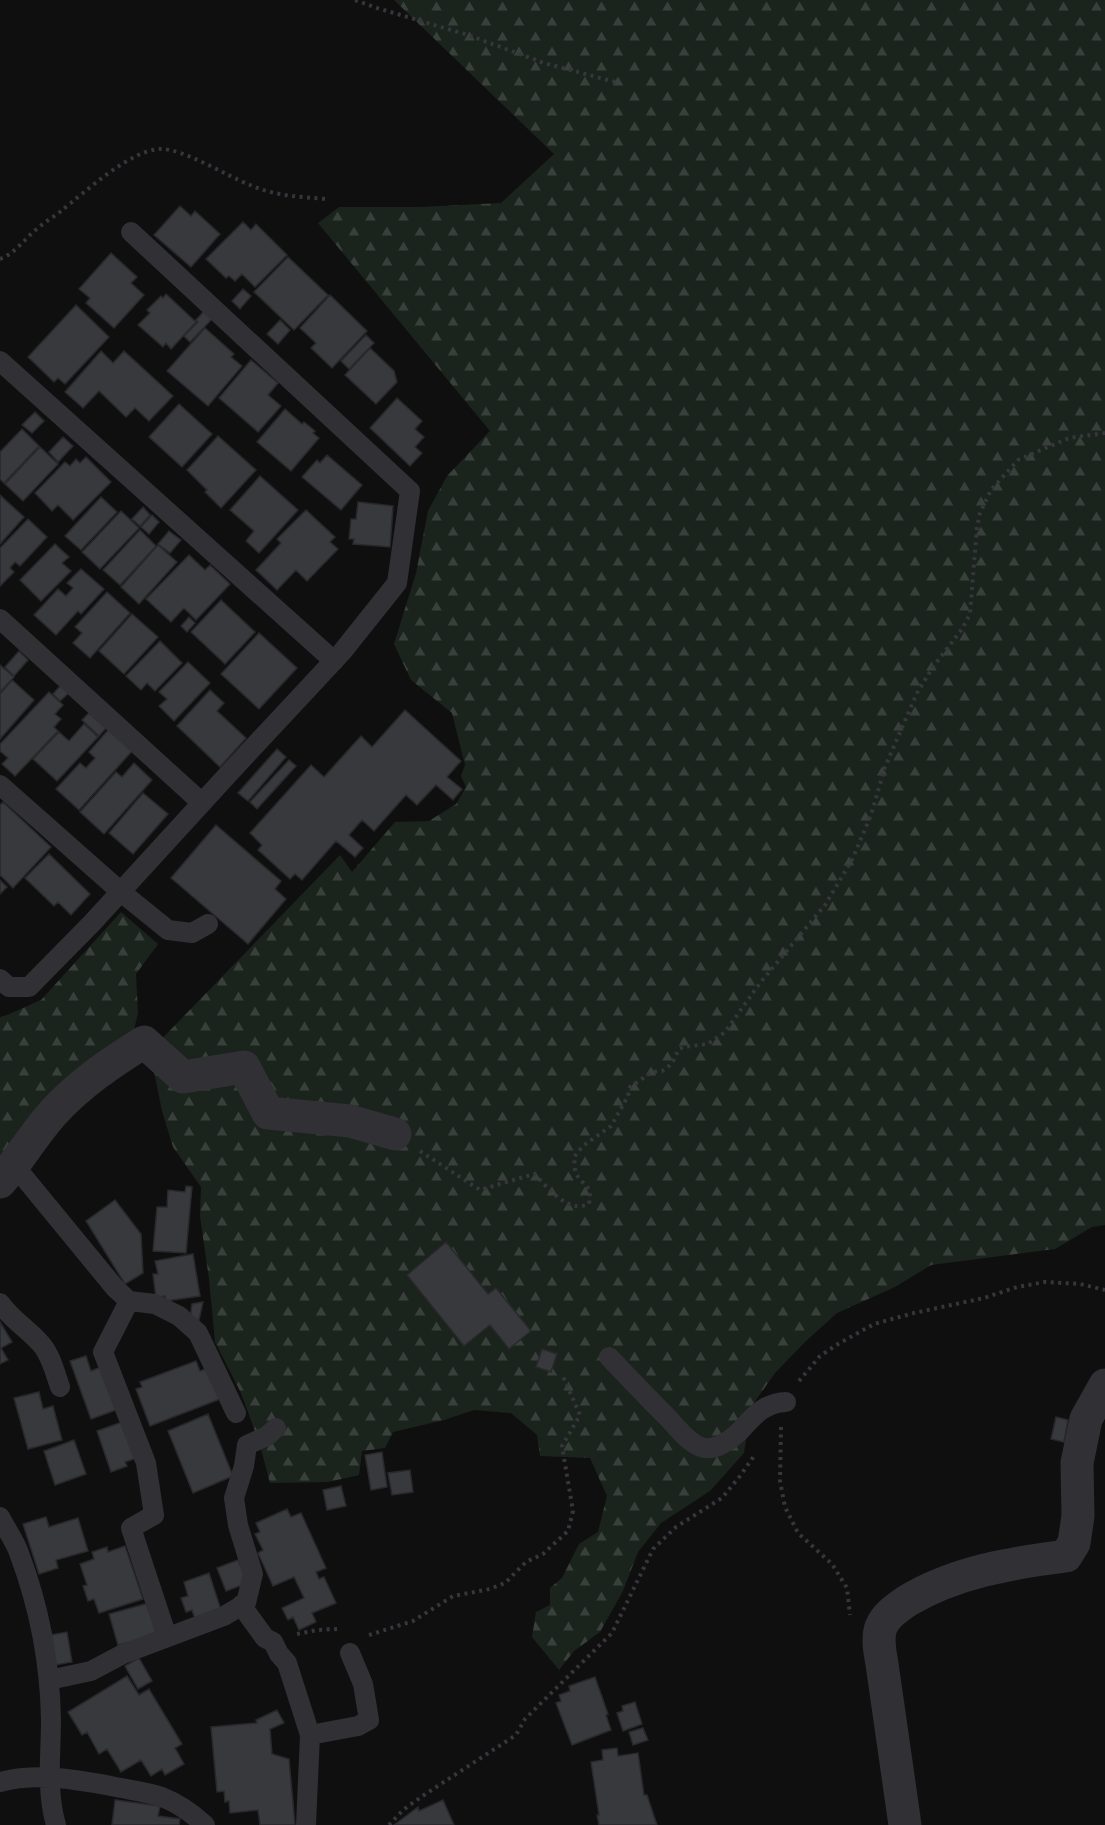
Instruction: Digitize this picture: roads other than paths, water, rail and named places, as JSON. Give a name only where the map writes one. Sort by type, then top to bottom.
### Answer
[{"type":"street","points":[[7,1174],[54,1112],[87,1082],[144,1042],[183,1077],[244,1067],[268,1113],[350,1121],[395,1134]]},
{"type":"street","points":[[905,1825],[879,1643],[881,1628],[892,1611],[923,1591],[960,1576],[1066,1556],[1074,1543],[1078,1516],[1077,1463],[1086,1419],[1105,1385]]},
{"type":"lane","points":[[0,980],[9,987],[29,987],[121,892],[334,661],[397,583],[410,491],[131,232]]},
{"type":"lane","points":[[0,361],[334,661]]},
{"type":"lane","points":[[0,619],[202,803]]},
{"type":"lane","points":[[0,785],[121,892],[168,930],[192,933],[208,924]]},
{"type":"lane","points":[[7,1174],[129,1301],[155,1304],[179,1317],[198,1333],[236,1413]]},
{"type":"lane","points":[[129,1301],[103,1352],[146,1463],[154,1515],[131,1528],[168,1637]]},
{"type":"lane","points":[[0,1304],[9,1316],[42,1345],[60,1387]]},
{"type":"lane","points":[[609,1357],[691,1441],[701,1448],[711,1448],[722,1444],[732,1438],[764,1408],[774,1403],[786,1402]]},
{"type":"lane","points":[[50,1680],[91,1671],[123,1654],[224,1616],[246,1603],[253,1574],[238,1525],[234,1498],[244,1466],[247,1445],[267,1436],[276,1428]]},
{"type":"lane","points":[[0,1517],[19,1552],[40,1622],[50,1680],[49,1778],[51,1808],[56,1825]]},
{"type":"lane","points":[[241,1605],[265,1638],[273,1642],[287,1663],[310,1735],[306,1825]]},
{"type":"lane","points":[[310,1735],[358,1726],[369,1720],[363,1684],[348,1643]]},
{"type":"lane","points":[[0,1782],[31,1777],[49,1778],[95,1783],[162,1797],[185,1809],[205,1825]]}]
